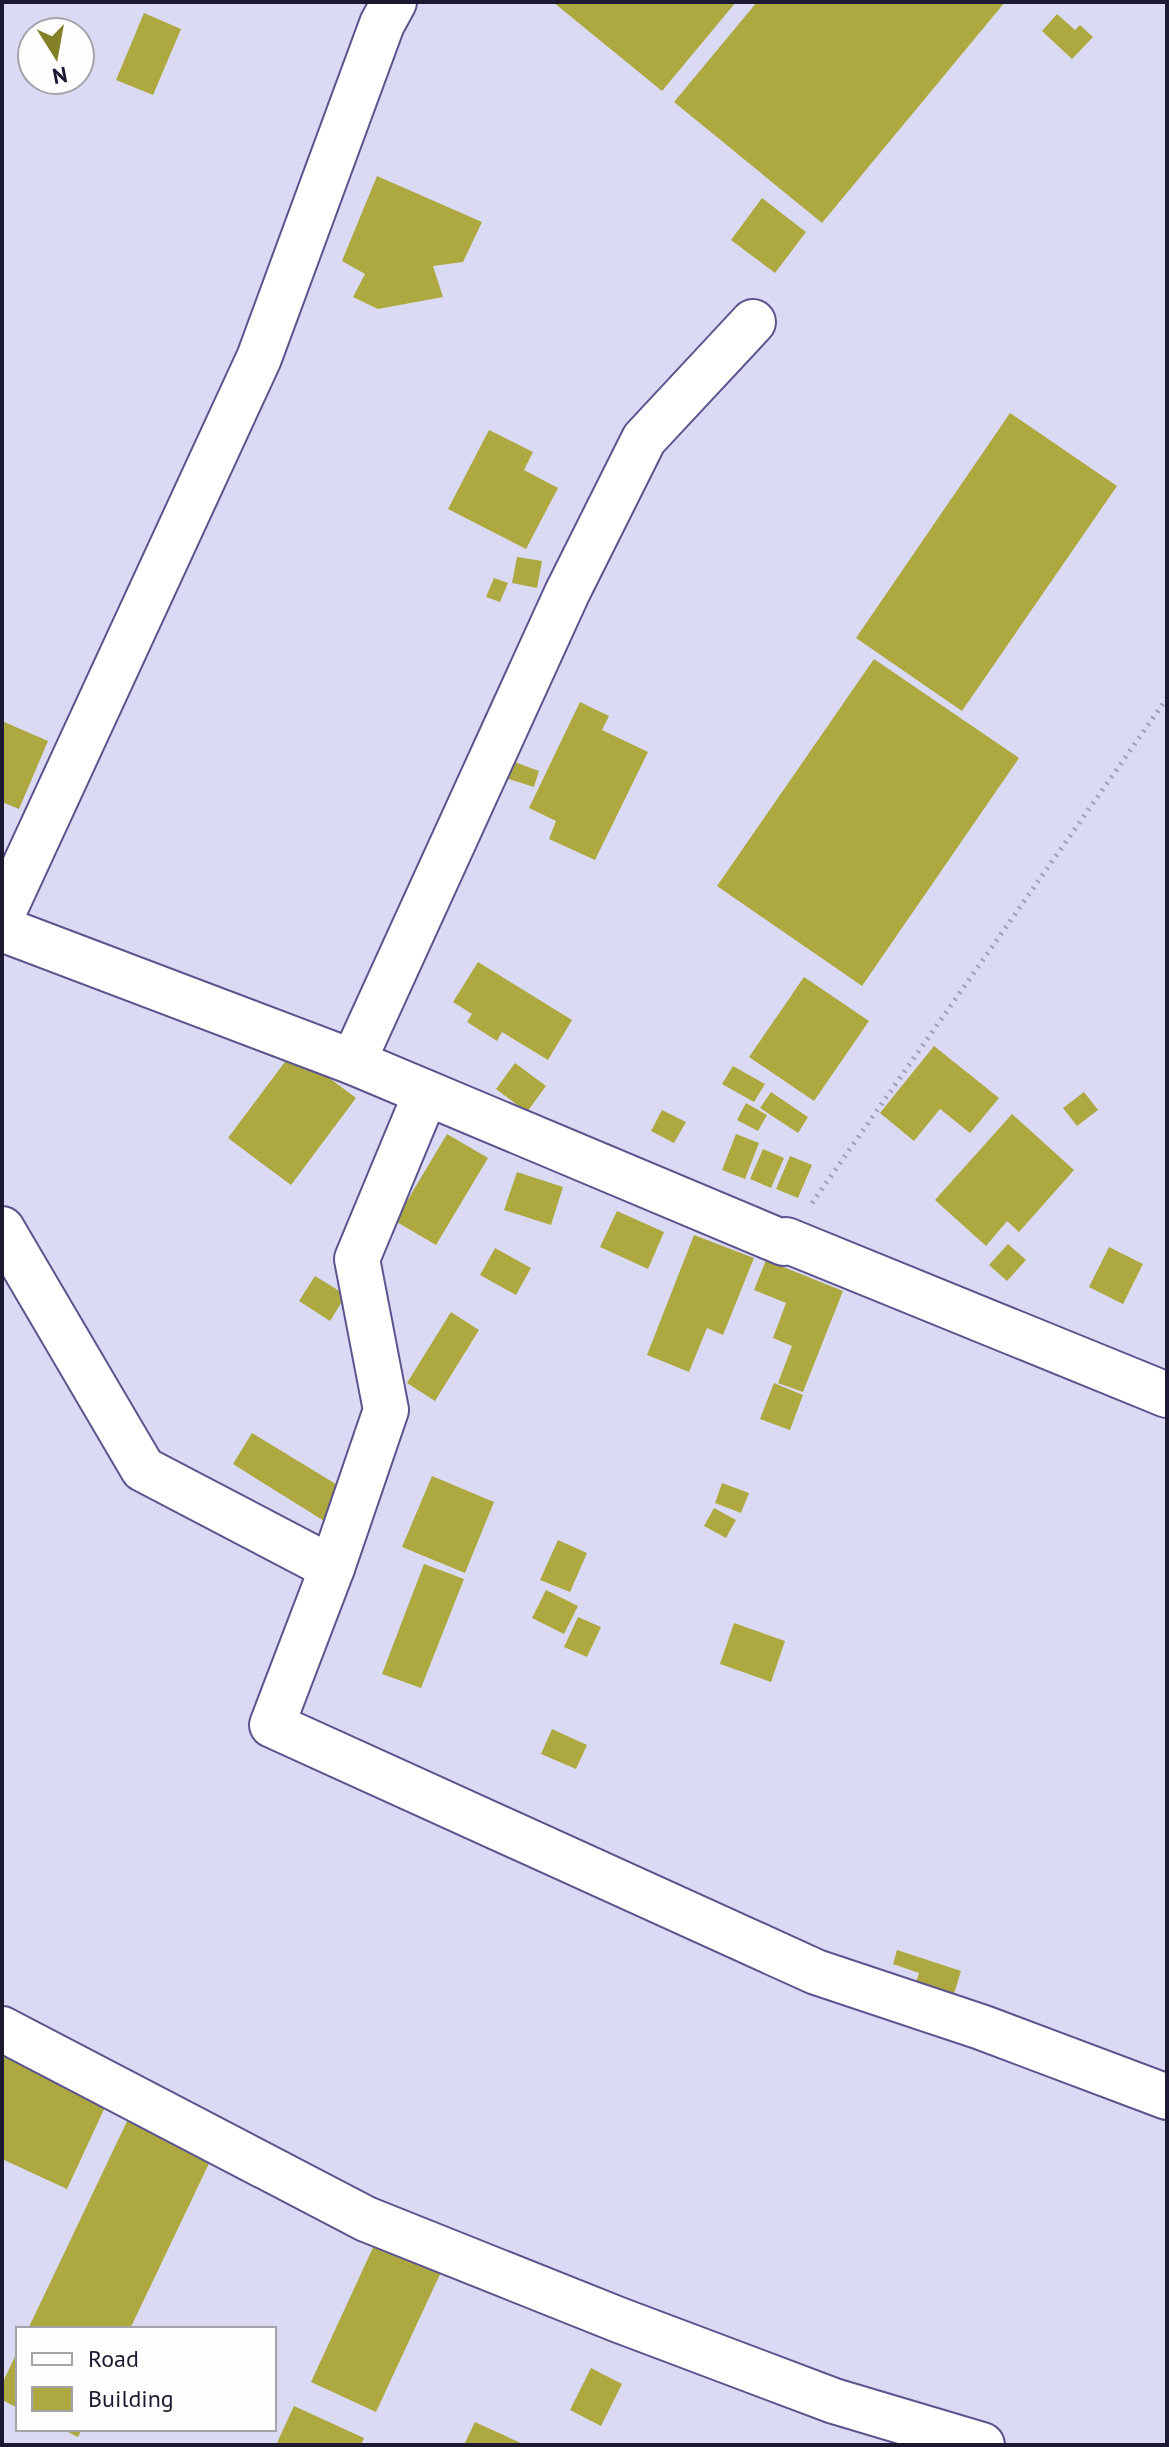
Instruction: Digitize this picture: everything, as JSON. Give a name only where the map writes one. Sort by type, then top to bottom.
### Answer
[{"type":"street","points":[[2,915],[259,358],[382,24],[394,2]]},
{"type":"street","points":[[353,1062],[567,593],[644,439],[753,322]]},
{"type":"street","points":[[2,929],[353,1062],[784,1243],[786,1240],[1167,1395]]},
{"type":"street","points":[[426,1093],[357,1259],[386,1410],[332,1568],[272,1725],[816,1972],[981,2027],[1167,2097]]},
{"type":"street","points":[[2,1229],[143,1469],[332,1568]]},
{"type":"street","points":[[2,2029],[366,2219],[619,2320],[834,2401],[982,2445]]},
{"type":"path","points":[[786,1240],[1167,698]]},
{"type":"building","points":[[553,2],[736,2],[662,91]]},
{"type":"building","points":[[757,2],[1005,2],[822,223],[674,102]]},
{"type":"building","points":[[144,13],[181,29],[153,95],[116,80]]},
{"type":"building","points":[[1057,14],[1075,30],[1080,25],[1093,37],[1072,59],[1042,31]]},
{"type":"building","points":[[377,176],[482,222],[463,262],[433,266],[443,297],[378,309],[353,297],[365,274],[342,261]]},
{"type":"building","points":[[762,198],[806,232],[775,273],[731,240]]},
{"type":"building","points":[[1010,413],[1117,486],[962,711],[856,638]]},
{"type":"building","points":[[489,430],[533,452],[524,470],[558,488],[526,549],[448,509]]},
{"type":"building","points":[[517,557],[542,561],[537,588],[512,583]]},
{"type":"building","points":[[494,578],[508,583],[500,602],[486,597]]},
{"type":"building","points":[[874,659],[1019,758],[862,986],[717,886]]},
{"type":"building","points":[[580,702],[609,716],[602,730],[648,752],[595,860],[549,839],[556,821],[529,808]]},
{"type":"building","points":[[2,721],[48,741],[19,809],[2,802]]},
{"type":"building","points":[[512,761],[539,771],[534,787],[506,778]]},
{"type":"building","points":[[478,962],[572,1020],[548,1060],[502,1032],[497,1041],[467,1022],[472,1014],[453,1002]]},
{"type":"building","points":[[804,977],[869,1021],[814,1101],[749,1057]]},
{"type":"building","points":[[934,1046],[999,1098],[970,1133],[940,1109],[914,1141],[880,1113]]},
{"type":"building","points":[[293,1051],[356,1098],[291,1185],[228,1138]]},
{"type":"building","points":[[515,1063],[546,1086],[527,1112],[496,1089]]},
{"type":"building","points":[[733,1066],[765,1084],[754,1102],[722,1084]]},
{"type":"building","points":[[771,1092],[808,1117],[798,1133],[760,1108]]},
{"type":"building","points":[[1084,1092],[1098,1110],[1077,1126],[1063,1108]]},
{"type":"building","points":[[746,1103],[767,1115],[758,1131],[737,1120]]},
{"type":"building","points":[[662,1110],[686,1122],[674,1143],[651,1131]]},
{"type":"building","points":[[1012,1114],[1074,1170],[1019,1232],[1007,1221],[986,1246],[935,1200]]},
{"type":"building","points":[[447,1134],[488,1158],[436,1245],[395,1221]]},
{"type":"building","points":[[736,1134],[759,1143],[745,1179],[722,1170]]},
{"type":"building","points":[[763,1149],[784,1158],[771,1188],[750,1179]]},
{"type":"building","points":[[790,1156],[812,1165],[798,1198],[776,1189]]},
{"type":"building","points":[[517,1172],[563,1187],[551,1225],[504,1210]]},
{"type":"building","points":[[617,1211],[664,1232],[648,1269],[600,1247]]},
{"type":"building","points":[[694,1235],[754,1258],[723,1335],[707,1328],[689,1372],[647,1355]]},
{"type":"building","points":[[1008,1244],[1026,1260],[1007,1281],[989,1265]]},
{"type":"building","points":[[1109,1247],[1143,1264],[1123,1304],[1089,1287]]},
{"type":"building","points":[[495,1248],[531,1268],[516,1295],[480,1275]]},
{"type":"building","points":[[766,1260],[843,1291],[803,1392],[778,1383],[792,1346],[773,1338],[786,1303],[754,1290]]},
{"type":"building","points":[[315,1276],[346,1295],[330,1321],[299,1301]]},
{"type":"building","points":[[451,1312],[479,1330],[435,1401],[407,1383]]},
{"type":"building","points":[[774,1383],[803,1395],[790,1430],[760,1419]]},
{"type":"building","points":[[252,1433],[349,1492],[329,1524],[233,1464]]},
{"type":"building","points":[[432,1476],[494,1502],[465,1573],[402,1547]]},
{"type":"building","points":[[722,1483],[749,1493],[741,1513],[715,1503]]},
{"type":"building","points":[[714,1508],[736,1520],[726,1538],[704,1526]]},
{"type":"building","points":[[558,1540],[587,1553],[570,1592],[540,1580]]},
{"type":"building","points":[[424,1564],[464,1579],[421,1688],[382,1674]]},
{"type":"building","points":[[546,1590],[578,1606],[564,1634],[532,1618]]},
{"type":"building","points":[[578,1617],[601,1627],[587,1657],[564,1647]]},
{"type":"building","points":[[734,1623],[785,1641],[771,1682],[720,1664]]},
{"type":"building","points":[[552,1729],[587,1745],[576,1769],[541,1754]]},
{"type":"building","points":[[897,1950],[961,1971],[953,1997],[915,1985],[919,1973],[893,1964]]},
{"type":"building","points":[[2,2055],[107,2103],[67,2189],[2,2159]]},
{"type":"building","points":[[131,2113],[214,2153],[131,2327],[29,2327]]},
{"type":"building","points":[[376,2241],[442,2270],[376,2412],[311,2382]]},
{"type":"building","points":[[16,2354],[16,2407],[2,2400],[2,2384]]},
{"type":"building","points":[[591,2368],[622,2384],[601,2426],[570,2410]]},
{"type":"building","points":[[294,2406],[364,2438],[361,2445],[276,2445]]},
{"type":"building","points":[[475,2422],[525,2445],[464,2445]]},
{"type":"building","points":[[66,2431],[81,2431],[78,2437]]}]
